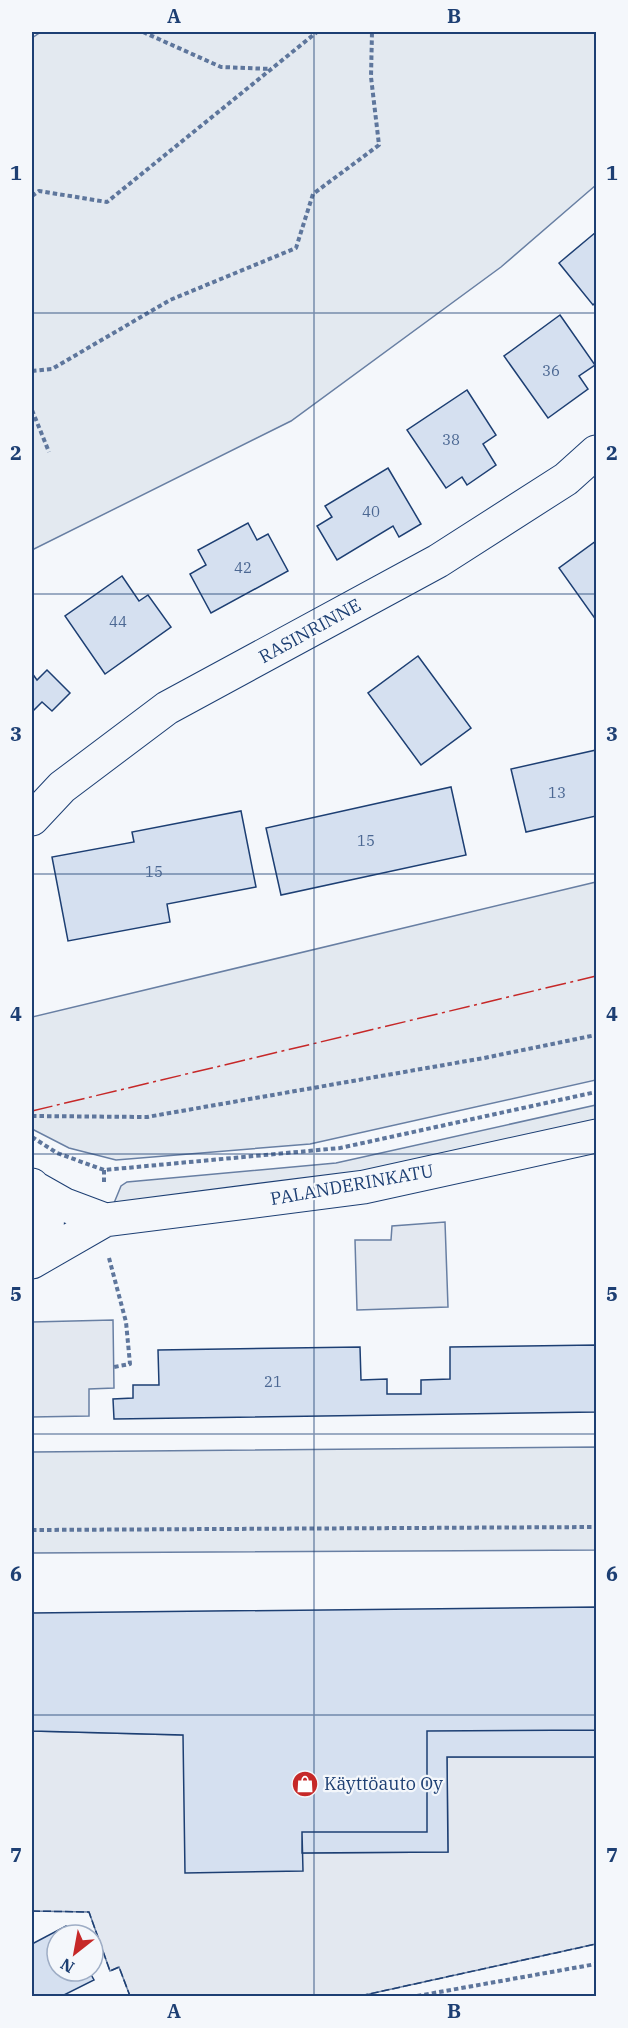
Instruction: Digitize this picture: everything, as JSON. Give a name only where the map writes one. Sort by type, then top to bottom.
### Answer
[{"type":"street","name":"RASINRINNE","points":[[32,819],[62,787],[167,708],[438,561],[566,479],[597,453]]},
{"type":"street","name":"PALANDERINKATU","points":[[32,1261],[105,1220],[364,1187],[597,1136]]},
{"type":"street","name":"PALANDERINKATU","points":[[33,1187],[65,1205],[105,1220]]},
{"type":"street","points":[[32,1261],[46,1237],[48,1220],[44,1203],[33,1187]]},
{"type":"path","points":[[143,32],[221,67],[272,69]]},
{"type":"path","points":[[32,196],[39,191],[107,202],[317,32]]},
{"type":"path","points":[[32,371],[52,369],[170,300],[296,248],[313,194],[379,145],[371,77],[372,32]]},
{"type":"path","points":[[32,410],[49,452]]},
{"type":"path","points":[[32,1116],[147,1117],[484,1058],[597,1035]]},
{"type":"path","points":[[32,1137],[57,1153],[104,1170],[340,1148],[597,1092]]},
{"type":"path","points":[[104,1170],[105,1243],[126,1322],[130,1364],[114,1367]]},
{"type":"path","points":[[32,1530],[597,1527]]},
{"type":"path","points":[[417,1996],[597,1964]]},
{"type":"shaded area","points":[[41,32],[596,32],[596,185],[501,267],[291,421],[32,550],[32,38]]},
{"type":"shaded area","points":[[596,882],[596,1080],[310,1144],[116,1160],[69,1148],[32,1129],[32,1017]]},
{"type":"shaded area","points":[[596,1105],[596,1122],[333,1180],[114,1203],[121,1186],[127,1182],[336,1163]]},
{"type":"shaded area","points":[[445,1222],[448,1307],[357,1310],[355,1240],[391,1240],[392,1226]]},
{"type":"shaded area","points":[[113,1320],[114,1388],[89,1389],[89,1416],[32,1417],[32,1322]]},
{"type":"shaded area","points":[[596,1447],[596,1550],[32,1553],[32,1452]]},
{"type":"shaded area","points":[[32,1731],[183,1735],[302,1853],[448,1852],[447,1757],[596,1757],[596,1944],[360,1996],[130,1996],[119,1967],[110,1971],[105,1957],[105,1923],[93,1923],[89,1912],[32,1911]]},
{"type":"building","points":[[596,232],[596,302],[593,305],[559,263]]},
{"type":"building","points":[[560,315],[595,365],[579,376],[588,389],[548,418],[504,356]]},
{"type":"building","points":[[467,390],[496,435],[483,444],[496,465],[467,485],[462,477],[446,488],[407,430]]},
{"type":"building","points":[[388,468],[421,524],[399,537],[393,526],[337,560],[317,526],[332,517],[325,506]]},
{"type":"building","points":[[248,523],[257,540],[268,534],[288,571],[211,613],[190,574],[206,565],[198,550]]},
{"type":"building","points":[[596,541],[596,620],[559,568]]},
{"type":"building","points":[[122,576],[139,601],[148,595],[171,627],[105,674],[65,616]]},
{"type":"building","points":[[418,656],[471,728],[421,765],[368,693]]},
{"type":"building","points":[[47,670],[70,693],[52,711],[42,702],[32,712],[32,673],[37,680]]},
{"type":"building","points":[[596,750],[596,816],[526,832],[511,769]]},
{"type":"building","points":[[451,787],[466,855],[281,895],[266,828]]},
{"type":"building","points":[[241,811],[256,887],[167,904],[170,922],[68,941],[52,857],[134,842],[132,832]]},
{"type":"building","points":[[596,1345],[596,1412],[114,1419],[113,1399],[133,1398],[133,1385],[159,1385],[158,1350],[360,1347],[361,1380],[387,1379],[387,1394],[421,1394],[421,1380],[450,1379],[450,1347]]},
{"type":"building","name":"Käyttöauto Oy","points":[[596,1607],[596,1730],[427,1731],[427,1832],[302,1832],[303,1871],[185,1873],[183,1735],[32,1731],[32,1613]]},
{"type":"building","points":[[596,1730],[596,1757],[447,1757],[448,1852],[302,1853],[302,1832],[427,1832],[427,1731]]},
{"type":"building","points":[[45,1937],[45,1983],[88,1983],[62,1996],[32,1996],[32,1944]]},
{"type":"fence","points":[[32,1911],[89,1912],[110,1971],[119,1967],[130,1996]]},
{"type":"fence","points":[[360,1996],[596,1944]]},
{"type":"power","points":[[32,1111],[596,976]]},
{"type":"place","name":"Käyttöauto Oy","points":[[305,1784]]}]
